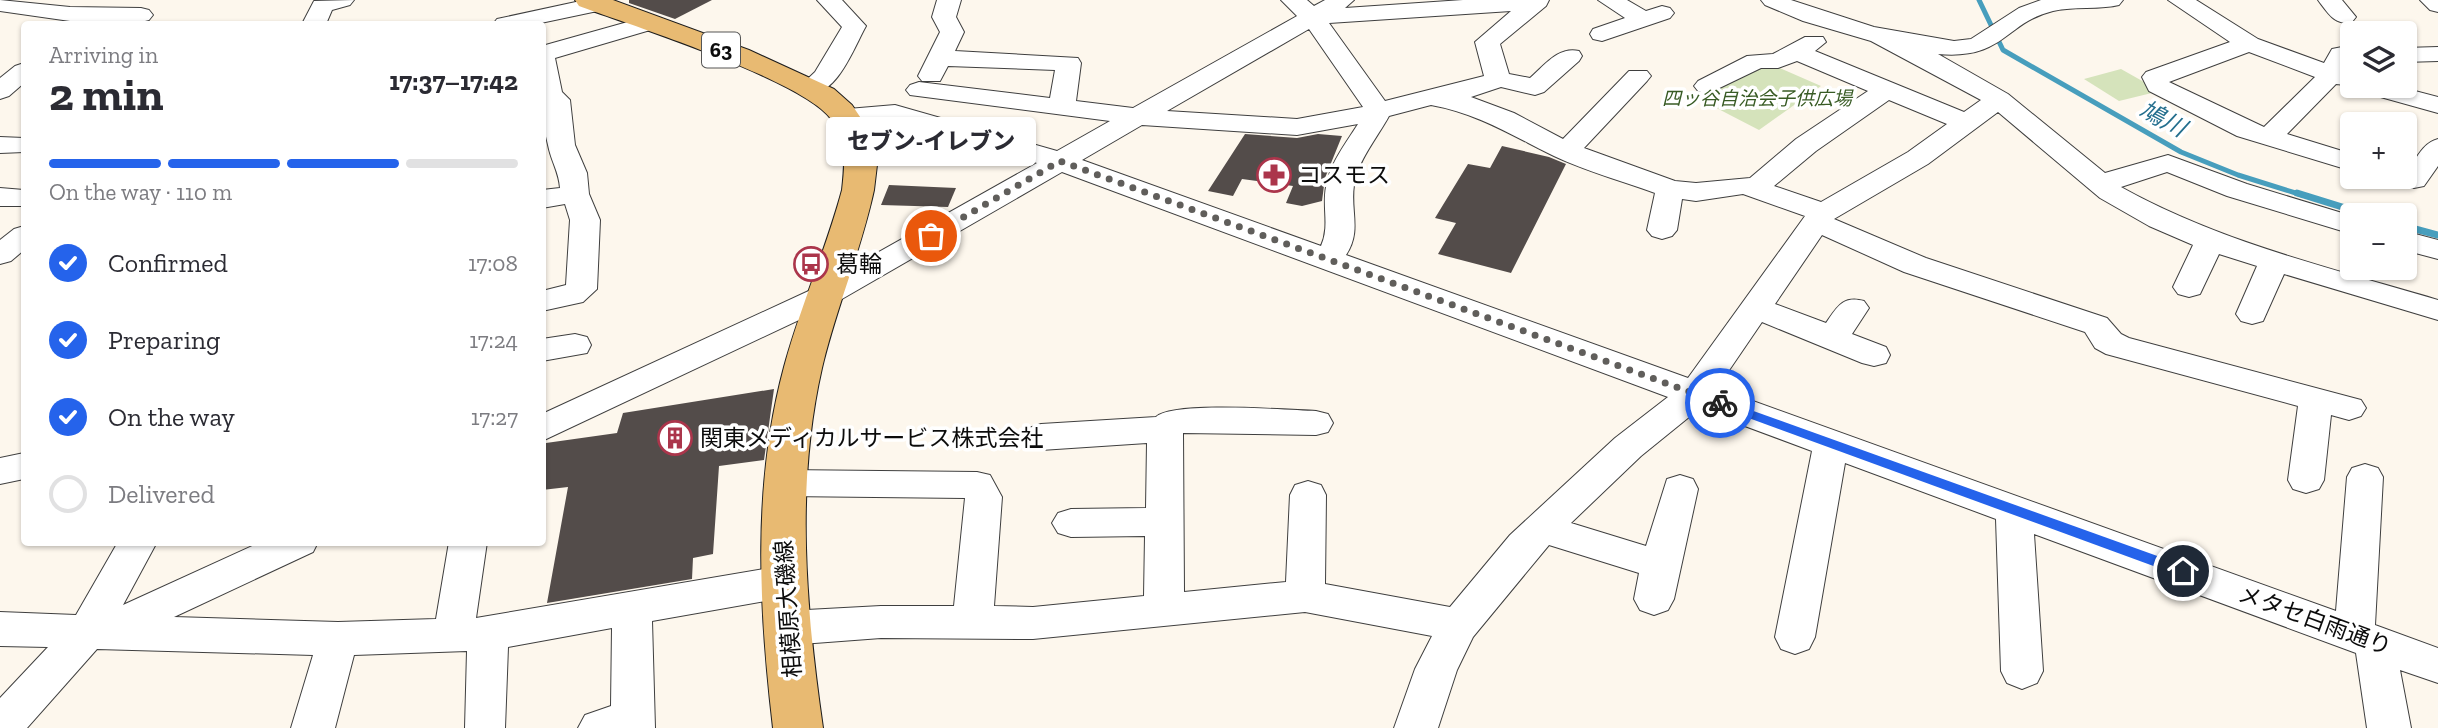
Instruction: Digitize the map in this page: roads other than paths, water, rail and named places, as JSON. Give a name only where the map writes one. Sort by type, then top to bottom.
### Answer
[{"type":"main road","name":"相模原大磯線","points":[[594,2],[811,88],[845,116],[857,136],[861,172],[854,208],[824,296],[797,394],[785,483],[782,582],[798,728]]},
{"type":"street","points":[[811,88],[825,76],[854,26],[829,0]]},
{"type":"street","points":[[895,113],[933,74],[941,58],[952,32],[944,17],[949,0]]},
{"type":"street","points":[[546,427],[824,296],[1138,117],[1303,8],[1342,0]]},
{"type":"street","points":[[1602,34],[1653,16],[1610,0]]},
{"type":"street","points":[[1773,0],[1794,10],[1880,36],[1929,59],[1999,99],[2060,147],[2100,184],[2160,220],[2209,242],[2358,284],[2438,310]]},
{"type":"street","points":[[1880,36],[1955,48],[1982,43],[2022,11],[2056,4],[2110,0]]},
{"type":"street","points":[[2180,0],[2249,44],[2340,77]]},
{"type":"street","points":[[2432,0],[2438,5]]},
{"type":"street","points":[[1303,8],[1528,1]]},
{"type":"street","points":[[1498,79],[1488,42],[1528,1]]},
{"type":"street","points":[[517,21],[594,2]]},
{"type":"street","points":[[0,4],[70,14],[141,15]]},
{"type":"street","points":[[1303,8],[1379,111]]},
{"type":"street","points":[[546,54],[649,23]]},
{"type":"street","points":[[1707,86],[1756,61],[1775,61],[1796,52],[1843,24]]},
{"type":"street","points":[[2249,44],[2154,80],[2158,86],[2228,122],[2268,138],[2340,159]]},
{"type":"street","points":[[1796,52],[1965,122]]},
{"type":"street","points":[[0,56],[21,60]]},
{"type":"street","points":[[919,90],[1138,117],[1314,126],[1482,86],[1498,79],[1535,87],[1570,56]]},
{"type":"street","points":[[941,58],[1066,62],[1071,65],[1062,106]]},
{"type":"street","points":[[0,91],[21,74]]},
{"type":"street","points":[[1566,151],[1638,76]]},
{"type":"street","points":[[2268,138],[2340,80]]},
{"type":"street","points":[[1756,187],[1805,145],[1886,90]]},
{"type":"street","points":[[546,95],[557,100],[561,145],[576,184],[575,194],[585,220],[581,289],[572,295],[546,300]]},
{"type":"street","points":[[1430,97],[1479,107],[1566,151],[1670,189],[1696,192],[1732,185],[1756,187],[1915,265],[2096,325],[2103,330],[2107,340],[2118,346],[2332,403],[2306,480]]},
{"type":"street","points":[[2412,98],[2438,105]]},
{"type":"street","points":[[1416,728],[1436,669],[1459,625],[1524,545],[1542,527],[1628,447],[1695,394],[1819,217],[1918,158],[1999,99]]},
{"type":"street","points":[[1328,259],[1340,243],[1343,224],[1339,187],[1349,160],[1379,111]]},
{"type":"street","name":"メタセ白雨通り","points":[[845,116],[895,113],[967,130],[1060,161],[2438,666]]},
{"type":"street","points":[[2419,181],[2438,147]]},
{"type":"street","points":[[2100,184],[2168,163],[2237,190],[2340,221]]},
{"type":"street","points":[[1662,230],[1670,189]]},
{"type":"street","points":[[546,198],[575,194]]},
{"type":"street","points":[[0,197],[21,198]]},
{"type":"street","points":[[0,255],[21,238]]},
{"type":"street","points":[[2189,287],[2209,242]]},
{"type":"street","points":[[2417,244],[2438,250]]},
{"type":"street","points":[[2252,314],[2274,262]]},
{"type":"street","points":[[1757,308],[1874,355]]},
{"type":"street","points":[[1832,338],[1853,308]]},
{"type":"street","points":[[546,349],[575,345]]},
{"type":"street","points":[[1041,438],[1165,429],[1172,422],[1185,421],[1316,424]]},
{"type":"street","points":[[1164,610],[1165,429]]},
{"type":"street","points":[[1795,637],[1831,443]]},
{"type":"street","points":[[0,471],[21,467]]},
{"type":"street","points":[[2365,477],[2365,639],[2389,728]]},
{"type":"street","points":[[785,483],[977,485],[984,497],[972,622]]},
{"type":"street","points":[[1542,527],[1657,582],[1680,489]]},
{"type":"street","points":[[1305,596],[1308,495]]},
{"type":"street","points":[[2014,509],[2021,671]]},
{"type":"street","points":[[1071,523],[1165,522]]},
{"type":"street","points":[[0,728],[97,631],[136,546]]},
{"type":"street","points":[[97,631],[290,546]]},
{"type":"street","points":[[468,546],[470,635],[485,724]]},
{"type":"street","points":[[0,629],[338,639],[470,635],[632,610],[782,582]]},
{"type":"street","points":[[788,628],[881,622],[1033,622],[1305,596],[1459,625]]},
{"type":"street","points":[[622,725],[632,610]]},
{"type":"street","points":[[313,728],[338,639]]},
{"type":"waterway","name":"鳩川","points":[[1979,0],[2003,50],[2181,152],[2238,175],[2302,195]]},
{"type":"waterway","name":"鳩川","points":[[2297,193],[2340,206]]},
{"type":"waterway","name":"鳩川","points":[[2417,229],[2438,235]]},
{"type":"place","name":"コスモス","points":[[1274,175]]},
{"type":"place","name":"セブン-イレブン","points":[[931,236]]},
{"type":"place","name":"葛輪","points":[[811,264]]},
{"type":"place","name":"関東メディカルサービス株式会社","points":[[675,438]]},
{"type":"park label","name":"四ッ谷自治会子供広場","points":[[1757,98]]}]
